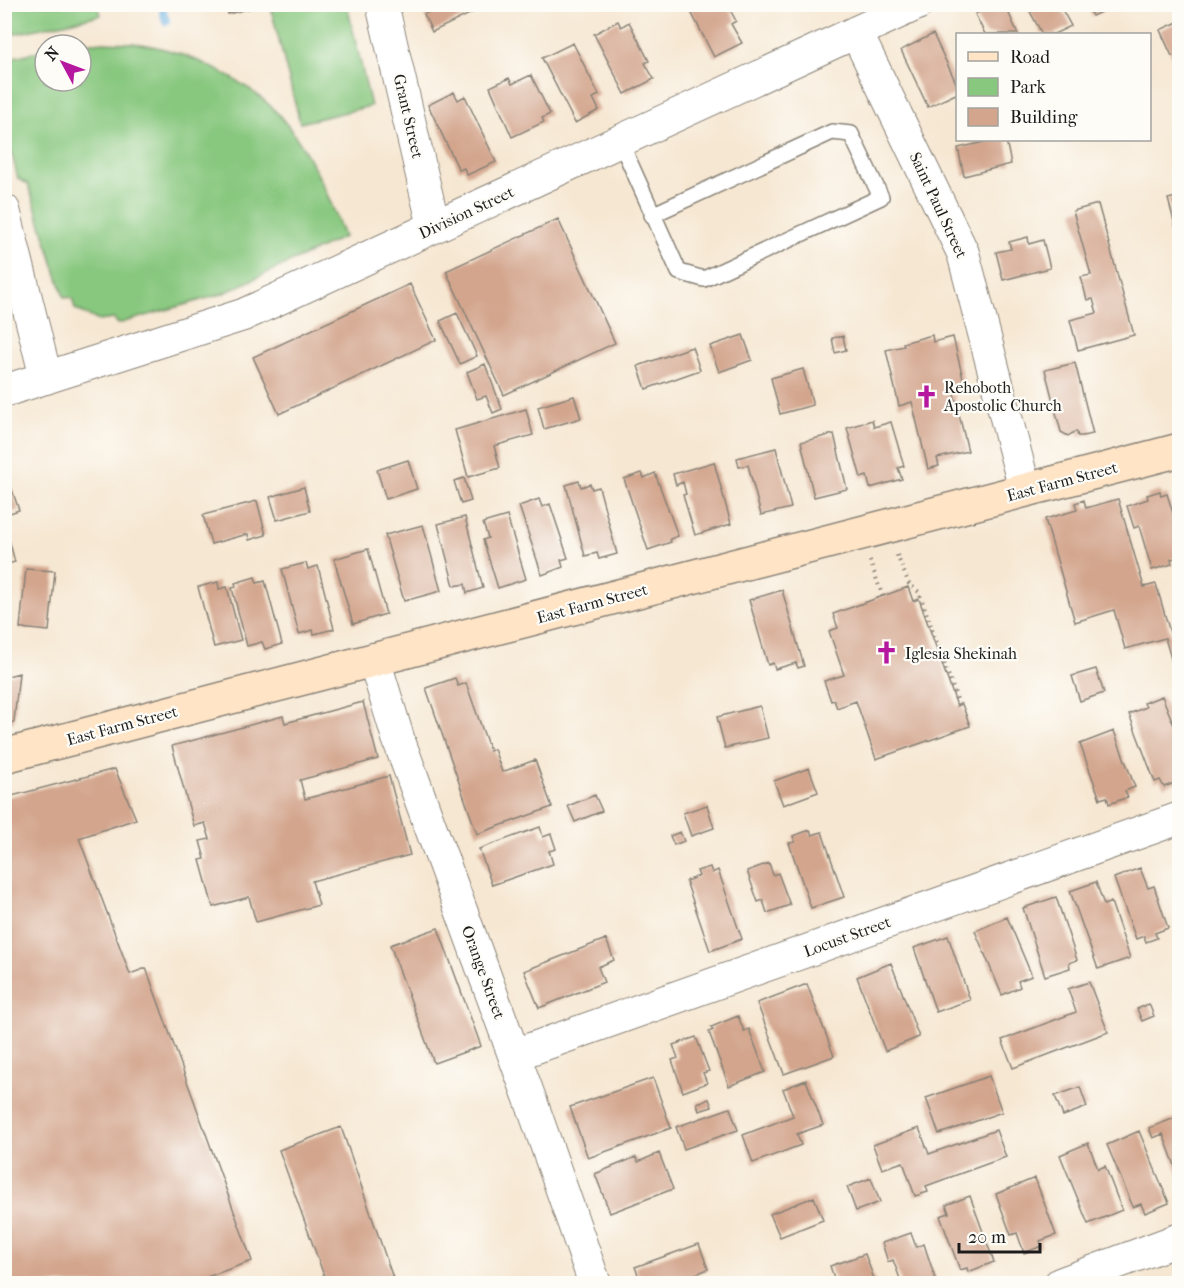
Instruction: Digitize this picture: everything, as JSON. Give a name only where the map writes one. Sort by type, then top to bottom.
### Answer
[{"type":"main road","name":"East Farm Street","points":[[4,756],[1179,450]]},
{"type":"street","name":"Grant Street","points":[[382,4],[435,227]]},
{"type":"street","name":"Division Street","points":[[4,392],[243,315],[917,4]]},
{"type":"street","name":"Saint Paul Street","points":[[856,33],[963,254],[1025,490]]},
{"type":"street","points":[[4,210],[46,378]]},
{"type":"street","name":"Orange Street","points":[[374,659],[398,738],[595,1284]]},
{"type":"street","name":"Locust Street","points":[[514,1055],[1179,818]]},
{"type":"street","points":[[1060,1284],[1179,1239]]},
{"type":"lane","points":[[620,141],[652,215],[679,272],[704,279],[881,197],[851,134],[832,132],[652,215]]},
{"type":"path","points":[[886,526],[909,584],[919,592],[959,705]]},
{"type":"path","points":[[874,573],[883,597]]},
{"type":"green space","points":[[290,4],[347,5],[371,106],[300,123],[271,9]]},
{"type":"green space","points":[[4,5],[98,5],[101,15],[5,36]]},
{"type":"green space","points":[[93,43],[141,44],[178,53],[217,70],[253,91],[281,117],[301,144],[325,189],[344,237],[222,294],[118,324],[114,319],[99,321],[75,309],[72,298],[64,297],[28,184],[18,179],[5,127],[5,59],[33,53],[33,93],[93,93]]},
{"type":"building","points":[[226,4],[264,4],[264,5],[228,14]]},
{"type":"building","points":[[430,4],[473,4],[476,11],[432,32],[424,14],[432,10]]},
{"type":"building","points":[[687,4],[727,4],[736,21],[731,24],[742,43],[714,57]]},
{"type":"building","points":[[995,4],[1006,7],[1018,33],[984,33],[975,14]]},
{"type":"building","points":[[1026,4],[1059,4],[1071,26],[1056,33],[1041,33]]},
{"type":"building","points":[[1087,4],[1119,4],[1092,16]]},
{"type":"building","points":[[618,21],[621,27],[629,22],[649,61],[645,63],[654,79],[625,94],[594,34]]},
{"type":"building","points":[[1180,21],[1180,53],[1172,56],[1160,30]]},
{"type":"building","points":[[933,34],[956,83],[956,94],[928,107],[901,50]]},
{"type":"building","points":[[573,43],[599,95],[593,98],[599,110],[575,123],[542,58]]},
{"type":"building","points":[[531,75],[550,114],[542,118],[544,122],[512,137],[490,87],[509,78],[512,84]]},
{"type":"building","points":[[454,92],[458,100],[465,96],[496,162],[467,175],[464,168],[459,170],[428,105]]},
{"type":"building","points":[[989,141],[1006,141],[1011,164],[964,176],[958,148]]},
{"type":"building","points":[[1180,196],[1180,227],[1176,229],[1168,199]]},
{"type":"building","points":[[1098,204],[1134,335],[1078,350],[1070,320],[1097,313],[1093,299],[1087,300],[1081,277],[1091,275],[1073,211]]},
{"type":"building","points":[[558,219],[615,343],[504,395],[446,271]]},
{"type":"building","points":[[1028,237],[1029,244],[1043,240],[1050,268],[1003,280],[996,252],[1011,249],[1009,242]]},
{"type":"building","points":[[410,284],[436,340],[279,414],[253,357]]},
{"type":"building","points":[[457,313],[477,356],[460,364],[440,321]]},
{"type":"building","points":[[743,335],[752,360],[719,372],[710,346]]},
{"type":"building","name":"Rehoboth Apostolic Church","points":[[932,335],[933,342],[953,337],[965,387],[953,390],[968,451],[937,458],[939,466],[928,469],[912,402],[899,406],[886,350]]},
{"type":"building","points":[[843,336],[846,350],[835,353],[832,338]]},
{"type":"building","points":[[692,347],[700,370],[646,389],[638,366]]},
{"type":"building","points":[[1075,363],[1093,434],[1078,436],[1076,431],[1068,436],[1061,432],[1045,370]]},
{"type":"building","points":[[485,364],[502,409],[493,413],[486,396],[477,399],[467,372]]},
{"type":"building","points":[[803,369],[813,405],[780,414],[771,378]]},
{"type":"building","points":[[574,396],[581,418],[544,429],[538,407]]},
{"type":"building","points":[[526,409],[533,435],[494,446],[500,468],[468,477],[455,430]]},
{"type":"building","points":[[872,420],[874,427],[891,422],[904,466],[898,468],[902,479],[870,488],[867,476],[861,478],[847,428]]},
{"type":"building","points":[[834,434],[847,489],[814,497],[801,442]]},
{"type":"building","points":[[776,448],[791,508],[761,515],[748,465],[739,467],[737,458]]},
{"type":"building","points":[[408,460],[417,489],[386,499],[377,470]]},
{"type":"building","points":[[714,462],[731,524],[695,535],[683,495],[686,494],[683,482],[676,485],[673,474]]},
{"type":"building","points":[[4,467],[19,510],[4,515]]},
{"type":"building","points":[[642,473],[644,478],[655,473],[678,536],[670,539],[671,542],[648,550],[624,479]]},
{"type":"building","points":[[464,478],[471,501],[461,504],[454,481]]},
{"type":"building","points":[[579,481],[581,487],[590,484],[592,489],[599,487],[617,554],[599,559],[597,553],[585,556],[566,485]]},
{"type":"building","points":[[304,487],[310,511],[277,520],[270,497]]},
{"type":"building","points":[[1160,491],[1161,496],[1167,494],[1180,535],[1180,557],[1171,559],[1172,564],[1152,570],[1139,526],[1134,528],[1127,506],[1148,499],[1147,495]]},
{"type":"building","points":[[539,499],[542,507],[550,504],[568,558],[561,560],[563,567],[542,575],[519,506]]},
{"type":"building","points":[[1118,499],[1144,587],[1156,584],[1171,636],[1180,633],[1180,660],[1172,662],[1165,638],[1125,649],[1114,610],[1075,622],[1045,519],[1077,510],[1075,503],[1084,500],[1086,508]]},
{"type":"building","points":[[257,501],[266,535],[249,540],[248,534],[211,544],[203,515]]},
{"type":"building","points":[[507,516],[526,579],[498,588],[483,540],[488,538],[483,523]]},
{"type":"building","points":[[465,517],[483,588],[467,593],[465,584],[454,586],[438,524]]},
{"type":"building","points":[[423,525],[441,591],[404,601],[385,535]]},
{"type":"building","points":[[8,535],[15,562],[4,565],[4,536]]},
{"type":"building","points":[[368,549],[386,614],[353,624],[334,559]]},
{"type":"building","points":[[306,563],[308,569],[318,566],[334,629],[314,634],[313,630],[299,634],[282,569]]},
{"type":"building","points":[[26,569],[55,571],[49,631],[20,628]]},
{"type":"building","points":[[255,577],[257,583],[265,581],[282,644],[265,649],[262,642],[247,646],[232,588],[236,587],[235,583]]},
{"type":"building","points":[[218,582],[219,589],[227,587],[241,640],[214,647],[198,587]]},
{"type":"building","name":"Iglesia Shekinah","points":[[908,587],[913,601],[919,599],[957,706],[962,704],[970,726],[876,759],[856,701],[837,708],[834,700],[831,701],[824,681],[844,675],[829,631],[838,628],[833,614]]},
{"type":"building","points":[[782,590],[804,666],[798,668],[796,663],[775,669],[773,663],[768,665],[749,600]]},
{"type":"building","points":[[1096,669],[1104,693],[1080,701],[1072,676]]},
{"type":"building","points":[[19,673],[14,722],[4,725],[4,677]]},
{"type":"building","points":[[455,678],[458,686],[466,683],[490,751],[494,749],[502,772],[535,760],[552,807],[477,834],[426,688]]},
{"type":"building","points":[[1162,696],[1180,740],[1180,781],[1164,787],[1160,780],[1155,782],[1129,714],[1146,707],[1144,703]]},
{"type":"building","points":[[363,702],[378,759],[300,780],[305,799],[389,776],[410,855],[312,881],[319,905],[256,922],[249,897],[213,907],[200,860],[205,859],[200,841],[210,839],[205,823],[194,826],[172,746],[283,716],[285,723]]},
{"type":"building","points":[[760,706],[768,738],[725,748],[717,717]]},
{"type":"building","points":[[1114,731],[1135,787],[1125,791],[1128,797],[1109,804],[1107,797],[1100,799],[1080,744]]},
{"type":"building","points":[[809,768],[818,792],[783,805],[774,781]]},
{"type":"building","points":[[115,769],[136,819],[79,838],[130,974],[146,968],[252,1261],[204,1278],[206,1284],[4,1284],[4,798]]},
{"type":"building","points":[[595,795],[602,811],[575,822],[568,806]]},
{"type":"building","points":[[707,805],[714,828],[691,836],[683,813]]},
{"type":"building","points":[[540,827],[543,837],[551,834],[556,849],[549,851],[553,864],[492,885],[479,849]]},
{"type":"building","points":[[810,830],[812,835],[822,832],[844,897],[811,908],[789,843],[795,842],[793,836]]},
{"type":"building","points":[[680,832],[684,841],[674,845],[670,836]]},
{"type":"building","points":[[769,863],[773,875],[778,873],[790,905],[767,913],[763,900],[758,902],[747,871]]},
{"type":"building","points":[[710,867],[712,873],[718,870],[742,939],[710,951],[686,881],[699,876],[697,871]]},
{"type":"building","points":[[1140,868],[1148,888],[1154,886],[1168,928],[1155,933],[1157,938],[1146,942],[1144,936],[1136,939],[1114,878]]},
{"type":"building","points":[[1096,882],[1104,905],[1111,902],[1130,958],[1098,969],[1070,891]]},
{"type":"building","points":[[1056,897],[1077,960],[1069,963],[1070,968],[1045,976],[1023,908]]},
{"type":"building","points":[[1007,917],[1032,976],[1018,981],[1020,987],[1002,995],[975,931]]},
{"type":"building","points":[[438,928],[481,1046],[434,1063],[390,945]]},
{"type":"building","points":[[948,936],[970,1000],[936,1012],[914,948]]},
{"type":"building","points":[[606,939],[614,960],[598,967],[604,982],[539,1008],[524,971]]},
{"type":"building","points":[[891,963],[919,1037],[885,1051],[857,977]]},
{"type":"building","points":[[1089,982],[1108,1032],[1013,1068],[1002,1040],[1076,1012],[1068,989]]},
{"type":"building","points":[[807,984],[834,1056],[784,1074],[757,1003]]},
{"type":"building","points":[[1149,1004],[1154,1016],[1142,1021],[1137,1009]]},
{"type":"building","points":[[738,1016],[744,1031],[749,1029],[765,1072],[729,1086],[709,1032],[713,1030],[711,1027]]},
{"type":"building","points":[[696,1037],[709,1071],[703,1073],[707,1083],[683,1092],[672,1060],[678,1058],[673,1045]]},
{"type":"building","points":[[989,1076],[1002,1112],[939,1134],[926,1098]]},
{"type":"building","points":[[653,1078],[671,1128],[588,1158],[570,1107]]},
{"type":"building","points":[[806,1080],[823,1125],[797,1134],[801,1145],[753,1163],[743,1135],[793,1116],[783,1089]]},
{"type":"building","points":[[1080,1087],[1087,1107],[1063,1116],[1055,1096]]},
{"type":"building","points":[[709,1099],[712,1107],[699,1111],[697,1103]]},
{"type":"building","points":[[730,1108],[738,1130],[684,1149],[676,1127]]},
{"type":"building","points":[[1180,1116],[1179,1176],[1163,1134],[1153,1138],[1149,1128]]},
{"type":"building","points":[[341,1127],[395,1284],[327,1284],[279,1150]]},
{"type":"building","points":[[919,1128],[929,1154],[996,1130],[1006,1157],[926,1186],[928,1192],[915,1196],[903,1162],[882,1169],[873,1145]]},
{"type":"building","points":[[1139,1131],[1169,1203],[1145,1213],[1141,1204],[1133,1207],[1107,1145]]},
{"type":"building","points":[[1088,1143],[1098,1169],[1105,1166],[1122,1210],[1088,1224],[1060,1155]]},
{"type":"building","points":[[659,1153],[673,1189],[610,1213],[595,1174],[636,1157],[638,1162]]},
{"type":"building","points":[[871,1178],[880,1202],[856,1211],[847,1187]]},
{"type":"building","points":[[1035,1178],[1056,1235],[1040,1241],[1042,1246],[1024,1253],[1017,1233],[1011,1235],[996,1194]]},
{"type":"building","points":[[970,1196],[994,1262],[968,1272],[967,1268],[960,1270],[940,1216],[949,1213],[946,1205]]},
{"type":"building","points":[[814,1197],[823,1220],[780,1237],[770,1214]]},
{"type":"building","points":[[911,1233],[916,1247],[924,1244],[937,1284],[902,1284],[893,1260],[888,1262],[882,1243]]},
{"type":"building","points":[[699,1244],[708,1269],[696,1274],[699,1284],[642,1284],[635,1267]]},
{"type":"building","points":[[865,1254],[876,1284],[836,1284],[830,1266]]},
{"type":"waterway","points":[[161,4],[166,21]]},
{"type":"place","name":"Rehoboth Apostolic Church","points":[[926,396]]},
{"type":"place","name":"Iglesia Shekinah","points":[[887,653]]}]
